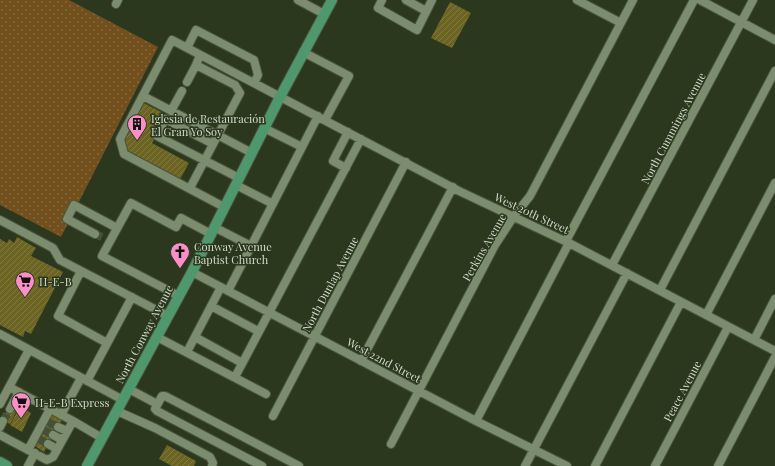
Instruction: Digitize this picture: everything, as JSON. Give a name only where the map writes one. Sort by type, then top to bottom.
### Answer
[{"type":"main road","name":"North Conway Avenue","points":[[87,466],[192,272],[280,96],[332,0]]},
{"type":"main road","points":[[0,462],[7,466]]},
{"type":"street","points":[[298,0],[324,14]]},
{"type":"street","points":[[382,0],[378,8],[417,30],[432,0]]},
{"type":"street","points":[[406,0],[426,11]]},
{"type":"street","points":[[577,0],[621,23]]},
{"type":"street","name":"Perkins Avenue","points":[[391,444],[495,245],[514,216],[530,196],[633,0]]},
{"type":"street","points":[[476,421],[694,0]]},
{"type":"street","points":[[700,0],[775,40]]},
{"type":"street","name":"North Cummings Avenue","points":[[612,265],[753,0]]},
{"type":"street","points":[[187,48],[196,30],[254,60],[258,75],[254,83]]},
{"type":"street","name":"West 20th Street","points":[[143,96],[172,40],[452,187],[568,242],[775,351]]},
{"type":"street","points":[[187,352],[211,306],[225,289],[251,246],[302,147],[349,76],[304,52]]},
{"type":"street","points":[[187,82],[200,55]]},
{"type":"street","points":[[190,188],[240,92],[235,85],[196,65]]},
{"type":"street","points":[[224,80],[229,70]]},
{"type":"street","points":[[660,290],[775,71]]},
{"type":"street","points":[[171,111],[182,91]]},
{"type":"street","points":[[224,207],[124,154],[120,139],[143,96],[252,153]]},
{"type":"street","points":[[213,144],[166,119],[157,136],[204,160],[273,204]]},
{"type":"street","points":[[264,128],[302,147]]},
{"type":"street","points":[[346,168],[333,161],[348,132]]},
{"type":"street","points":[[235,377],[268,312],[361,139]]},
{"type":"street","name":"North Dunlap Avenue","points":[[273,416],[406,162]]},
{"type":"street","points":[[706,315],[775,183]]},
{"type":"street","points":[[361,361],[452,187]]},
{"type":"street","points":[[102,238],[117,228],[131,203],[176,227],[181,218],[251,246]]},
{"type":"street","points":[[102,238],[67,219],[74,205],[117,228]]},
{"type":"street","points":[[0,220],[53,248],[60,260],[168,316]]},
{"type":"street","points":[[102,238],[102,256],[179,296]]},
{"type":"street","points":[[81,271],[58,316],[108,343]]},
{"type":"street","name":"West 22nd Street","points":[[192,272],[418,391],[567,466]]},
{"type":"street","points":[[525,466],[627,273]]},
{"type":"street","points":[[61,415],[108,343],[132,298]]},
{"type":"street","points":[[754,340],[775,299]]},
{"type":"street","points":[[595,466],[681,302]]},
{"type":"street","points":[[211,306],[258,331]]},
{"type":"street","name":"Peace Avenue","points":[[655,466],[728,327]]},
{"type":"street","points":[[0,334],[123,400]]},
{"type":"street","points":[[157,337],[266,394]]},
{"type":"street","points":[[195,337],[242,363]]},
{"type":"street","points":[[0,404],[29,350]]},
{"type":"street","points":[[718,466],[775,357]]},
{"type":"street","points":[[9,387],[102,438]]},
{"type":"street","points":[[129,389],[157,404]]},
{"type":"street","points":[[10,409],[19,392]]},
{"type":"street","points":[[262,466],[157,412],[155,409],[162,396],[166,396],[299,466]]},
{"type":"street","points":[[28,466],[37,438],[46,421],[50,409]]},
{"type":"street","points":[[117,411],[155,428],[210,457],[213,463],[212,466]]},
{"type":"street","points":[[0,435],[47,460],[53,457],[73,421]]},
{"type":"street","points":[[58,427],[67,432]]},
{"type":"street","points":[[53,435],[62,440]]},
{"type":"street","points":[[48,444],[57,449]]},
{"type":"shaded area","points":[[0,0],[69,0],[158,47],[61,237],[0,205]]},
{"type":"building","points":[[450,2],[471,13],[452,48],[431,38]]},
{"type":"building","name":"Iglesia de Restauración El Gran Yo Soy","points":[[142,102],[163,113],[150,136],[155,138],[152,143],[189,163],[179,181],[125,152],[121,140]]},
{"type":"building","name":"H-E-B","points":[[17,237],[36,248],[31,256],[63,272],[31,334],[25,331],[23,337],[0,325],[0,239],[7,243],[9,239],[14,243]]},
{"type":"building","name":"H-E-B Express","points":[[20,406],[31,413],[22,432],[10,425]]},
{"type":"building","points":[[8,408],[16,412],[10,424],[2,420]]},
{"type":"building","points":[[52,414],[62,420],[44,452],[35,446]]},
{"type":"building","points":[[167,445],[196,461],[194,466],[172,466],[159,459]]},
{"type":"tunnel","points":[[95,234],[102,237]]},
{"type":"tunnel","points":[[3,421],[10,409]]},
{"type":"tunnel","points":[[48,422],[58,427]]},
{"type":"tunnel","points":[[44,430],[53,435]]},
{"type":"tunnel","points":[[39,439],[48,444]]},
{"type":"place","name":"Iglesia de Restauración El Gran Yo Soy","points":[[137,141]]},
{"type":"place","name":"Conway Avenue Baptist Church","points":[[180,269]]},
{"type":"place","name":"H-E-B","points":[[25,298]]},
{"type":"place","name":"H-E-B Express","points":[[21,419]]}]
